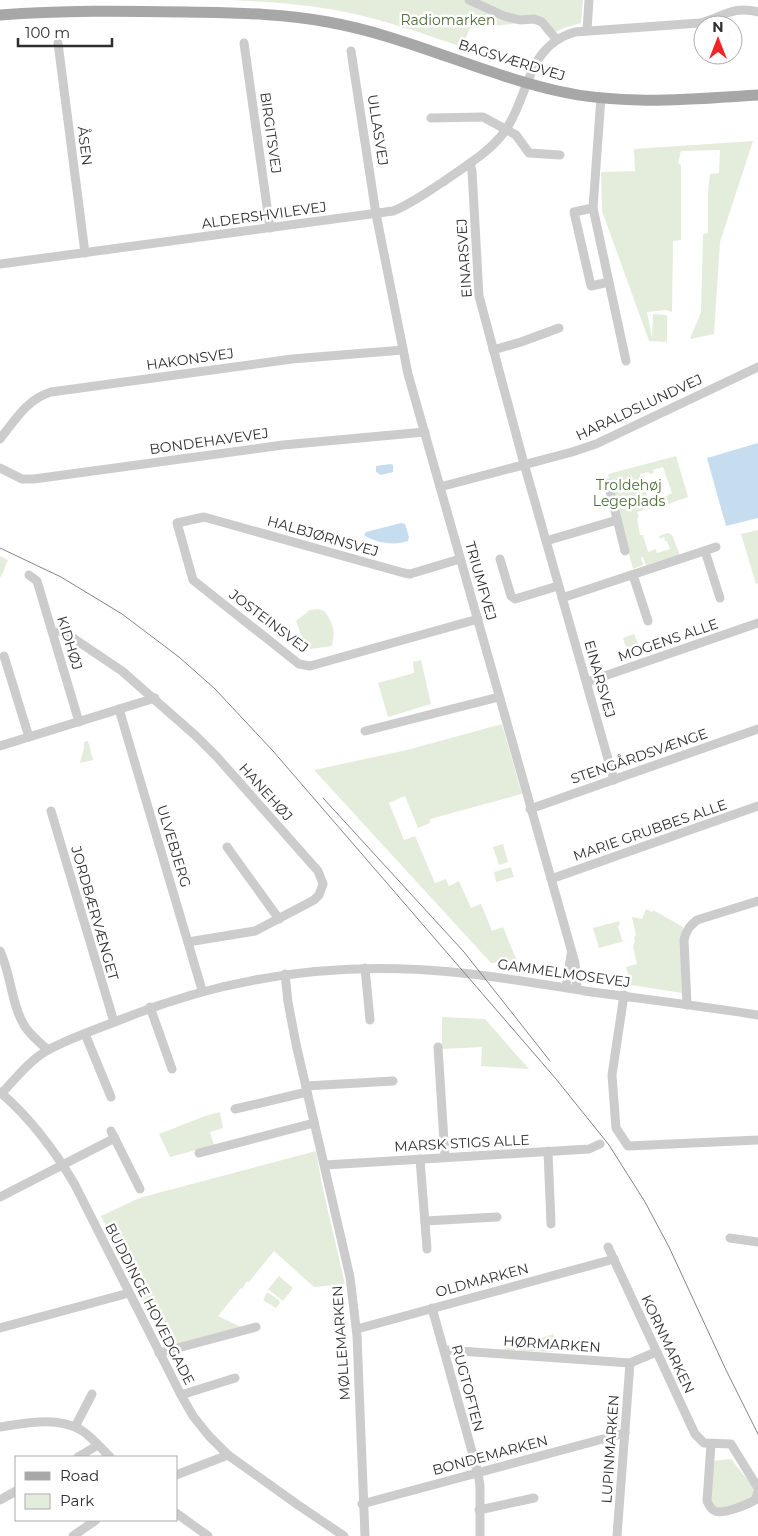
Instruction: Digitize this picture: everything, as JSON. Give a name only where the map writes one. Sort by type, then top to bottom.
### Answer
[{"type":"main road","name":"BAGSVÆRDVEJ","points":[[0,16],[42,13],[142,11],[240,13],[293,17],[379,33],[528,83],[559,91],[601,98],[673,100],[758,95]]},
{"type":"street","points":[[469,0],[504,16],[520,20],[534,19],[542,22],[556,39],[587,30],[700,23],[710,21],[729,11],[749,10],[758,12]]},
{"type":"street","points":[[587,30],[589,0]]},
{"type":"street","name":"ALDERSHVILEVEJ","points":[[0,264],[376,214],[402,208],[491,147],[506,130],[541,54],[556,39]]},
{"type":"street","name":"ÅSEN","points":[[58,42],[85,253]]},
{"type":"street","name":"BIRGITSVEJ","points":[[244,43],[270,228]]},
{"type":"street","name":"ULLASVEJ","points":[[351,51],[376,214]]},
{"type":"street","points":[[601,98],[593,208],[626,361]]},
{"type":"street","points":[[431,118],[483,117],[516,135],[529,153],[560,155]]},
{"type":"street","name":"EINARSVEJ","points":[[470,163],[478,290],[524,464],[614,780]]},
{"type":"street","points":[[593,208],[574,212],[591,286],[609,282]]},
{"type":"street","name":"TRIUMFVEJ","points":[[376,214],[403,350],[530,809],[575,963],[577,989]]},
{"type":"street","points":[[493,350],[559,328]]},
{"type":"street","name":"HAKONSVEJ","points":[[0,439],[34,399],[52,392],[288,360],[403,350]]},
{"type":"street","name":"HARALDSLUNDVEJ","points":[[440,486],[596,444],[758,367]]},
{"type":"street","name":"BONDEHAVEVEJ","points":[[0,468],[22,479],[34,479],[283,445],[425,432]]},
{"type":"street","points":[[608,483],[625,551]]},
{"type":"street","name":"HALBJØRNSVEJ","points":[[177,523],[204,517],[410,574],[460,559]]},
{"type":"street","points":[[546,541],[617,520]]},
{"type":"street","name":"JOSTEINSVEJ","points":[[177,523],[193,580],[299,664],[310,666],[478,619]]},
{"type":"street","points":[[562,598],[716,547]]},
{"type":"street","points":[[705,551],[720,598]]},
{"type":"street","points":[[500,559],[511,596],[515,598],[558,586]]},
{"type":"street","name":"KIDHØJ","points":[[29,575],[37,581],[79,722]]},
{"type":"street","points":[[632,575],[648,621]]},
{"type":"street","name":"MOGENS ALLE","points":[[587,682],[758,623]]},
{"type":"street","name":"HANEHØJ","points":[[59,630],[68,634],[122,671],[155,698],[217,757],[318,871],[323,884],[319,895],[314,900],[255,931],[188,942]]},
{"type":"street","points":[[4,656],[29,737]]},
{"type":"street","points":[[365,731],[499,697]]},
{"type":"street","points":[[0,746],[155,698]]},
{"type":"street","name":"ULVEBJERG","points":[[119,709],[202,990]]},
{"type":"street","name":"STENGÅRDSVÆNGE","points":[[530,809],[758,729]]},
{"type":"street","name":"MARIE GRUBBES ALLE","points":[[551,879],[758,806]]},
{"type":"street","name":"JORDBÆRVÆNGET","points":[[51,811],[114,1022]]},
{"type":"street","points":[[228,847],[279,919]]},
{"type":"street","points":[[688,1004],[684,940],[689,926],[697,920],[758,901]]},
{"type":"street","points":[[0,951],[6,965],[18,1014],[24,1026],[48,1050]]},
{"type":"street","name":"TRIUMFVEJ","points":[[566,987],[571,952]]},
{"type":"street","points":[[365,968],[370,1020]]},
{"type":"street","name":"GAMMELMOSEVEJ","points":[[1,1092],[30,1064],[48,1050],[85,1034],[202,990],[285,974],[365,968],[452,972],[758,1015]]},
{"type":"street","name":"MØLLEMARKEN","points":[[285,974],[291,1020],[350,1277],[357,1329],[362,1504],[365,1536]]},
{"type":"street","points":[[624,995],[612,1075],[616,1128],[628,1146],[758,1140]]},
{"type":"street","points":[[150,1008],[172,1070]]},
{"type":"street","points":[[85,1034],[111,1097]]},
{"type":"street","points":[[438,1046],[445,1157]]},
{"type":"street","points":[[236,1109],[306,1089],[393,1081]]},
{"type":"street","name":"BUDDINGE HOVEDGADE","points":[[1,1092],[24,1116],[63,1165],[180,1395],[193,1416],[228,1455],[344,1536]]},
{"type":"street","points":[[198,1153],[314,1123]]},
{"type":"street","points":[[0,1197],[63,1165],[113,1135],[140,1189]]},
{"type":"street","name":"MARSK STIGS ALLE","points":[[324,1165],[589,1149],[600,1144]]},
{"type":"street","points":[[548,1151],[551,1224]]},
{"type":"street","points":[[420,1159],[427,1249]]},
{"type":"street","points":[[425,1221],[497,1217]]},
{"type":"street","points":[[730,1238],[758,1242]]},
{"type":"street","name":"KORNMARKEN","points":[[608,1247],[695,1434],[704,1443],[731,1444],[758,1490],[755,1500],[748,1504],[720,1512],[710,1508],[707,1502],[711,1444]]},
{"type":"street","name":"OLDMARKEN","points":[[357,1329],[614,1259]]},
{"type":"street","points":[[0,1328],[129,1293]]},
{"type":"street","name":"RUGTOFTEN","points":[[432,1308],[478,1473],[480,1486],[480,1536]]},
{"type":"street","points":[[159,1353],[256,1328]]},
{"type":"street","name":"HØRMARKEN","points":[[444,1350],[630,1363],[656,1352]]},
{"type":"street","name":"LUPINMARKEN","points":[[617,1536],[630,1363]]},
{"type":"street","points":[[180,1395],[235,1378]]},
{"type":"street","points":[[75,1427],[92,1394]]},
{"type":"street","points":[[0,1428],[28,1423],[52,1422],[75,1427],[88,1435],[109,1456]]},
{"type":"street","name":"BONDEMARKEN","points":[[362,1504],[625,1433]]},
{"type":"street","points":[[80,1456],[98,1445]]},
{"type":"street","points":[[178,1474],[228,1455]]},
{"type":"street","points":[[0,1500],[15,1492]]},
{"type":"street","points":[[479,1510],[534,1498]]},
{"type":"street","name":"BUDDINGE HOVEDGADE","points":[[298,1505],[334,1536]]},
{"type":"street","points":[[178,1514],[208,1536]]},
{"type":"street","points":[[73,1536],[95,1521]]},
{"type":"green space","name":"Radiomarken","points":[[232,0],[583,0],[581,23],[547,36],[540,26],[532,22],[470,28],[462,47],[390,23],[331,9]]},
{"type":"green space","points":[[753,141],[720,242],[714,334],[690,339],[701,312],[703,234],[708,233],[710,174],[719,173],[720,150],[681,151],[678,163],[681,165],[681,240],[673,241],[672,312],[666,310],[647,312],[652,338],[653,314],[667,315],[667,342],[649,341],[602,211],[601,172],[635,171],[634,149]]},
{"type":"green space","name":"Troldehøj Legeplads","points":[[676,456],[688,497],[668,504],[666,496],[672,493],[663,467],[653,470],[654,473],[640,474],[651,508],[637,512],[639,517],[637,518],[640,535],[643,535],[648,552],[656,549],[657,553],[670,549],[664,537],[660,539],[659,536],[668,533],[672,535],[680,555],[646,565],[643,557],[641,558],[643,565],[633,569],[608,474]]},
{"type":"green space","points":[[758,530],[758,583],[756,584],[741,534]]},
{"type":"green space","points":[[0,556],[8,560],[1,577],[0,577]]},
{"type":"green space","points":[[318,609],[324,611],[332,623],[332,646],[310,649],[303,640],[296,621],[310,610]]},
{"type":"green space","points":[[634,634],[639,646],[627,650],[623,638]]},
{"type":"green space","points":[[421,660],[431,704],[388,717],[378,683],[414,673],[413,662]]},
{"type":"green space","points":[[502,724],[522,794],[430,819],[430,823],[418,828],[405,796],[389,803],[404,840],[415,836],[435,883],[446,879],[449,886],[459,881],[471,908],[481,904],[492,931],[503,927],[517,961],[491,963],[314,770],[407,750]]},
{"type":"green space","points":[[88,741],[93,760],[80,763],[84,742]]},
{"type":"green space","points":[[503,844],[508,862],[499,865],[493,847]]},
{"type":"green space","points":[[511,867],[514,877],[496,882],[494,872]]},
{"type":"green space","points":[[646,909],[652,912],[653,910],[683,927],[681,938],[682,993],[631,985],[626,967],[637,964],[633,946],[634,937],[636,936],[632,917],[642,919]]},
{"type":"green space","points":[[619,921],[620,925],[618,926],[624,941],[599,948],[593,928]]},
{"type":"green space","points":[[442,1017],[485,1019],[529,1069],[481,1066],[482,1047],[442,1049]]},
{"type":"green space","points":[[220,1112],[223,1128],[210,1132],[214,1145],[170,1157],[159,1134]]},
{"type":"green space","points":[[316,1151],[345,1284],[314,1287],[274,1251],[218,1316],[241,1327],[167,1348],[101,1216],[139,1198]]},
{"type":"green space","points":[[279,1276],[293,1288],[283,1301],[268,1289]]},
{"type":"green space","points":[[267,1292],[279,1300],[280,1303],[276,1308],[263,1300]]},
{"type":"green space","points":[[554,1334],[553,1352],[502,1350]]},
{"type":"green space","points":[[731,1459],[755,1489],[753,1498],[730,1508],[716,1509],[711,1504],[712,1461]]},
{"type":"water","points":[[758,443],[758,518],[726,526],[707,458]]},
{"type":"water","points":[[393,465],[393,472],[381,475],[376,472],[376,466]]},
{"type":"water","points":[[401,523],[405,524],[409,537],[408,541],[403,543],[385,543],[364,535],[366,532]]},
{"type":"tram line","points":[[0,548],[61,577],[122,614],[179,657],[215,689],[273,751],[556,1079],[609,1145],[645,1202],[669,1247],[758,1434]]},
{"type":"tram line","points":[[323,798],[464,952],[550,1061]]}]
